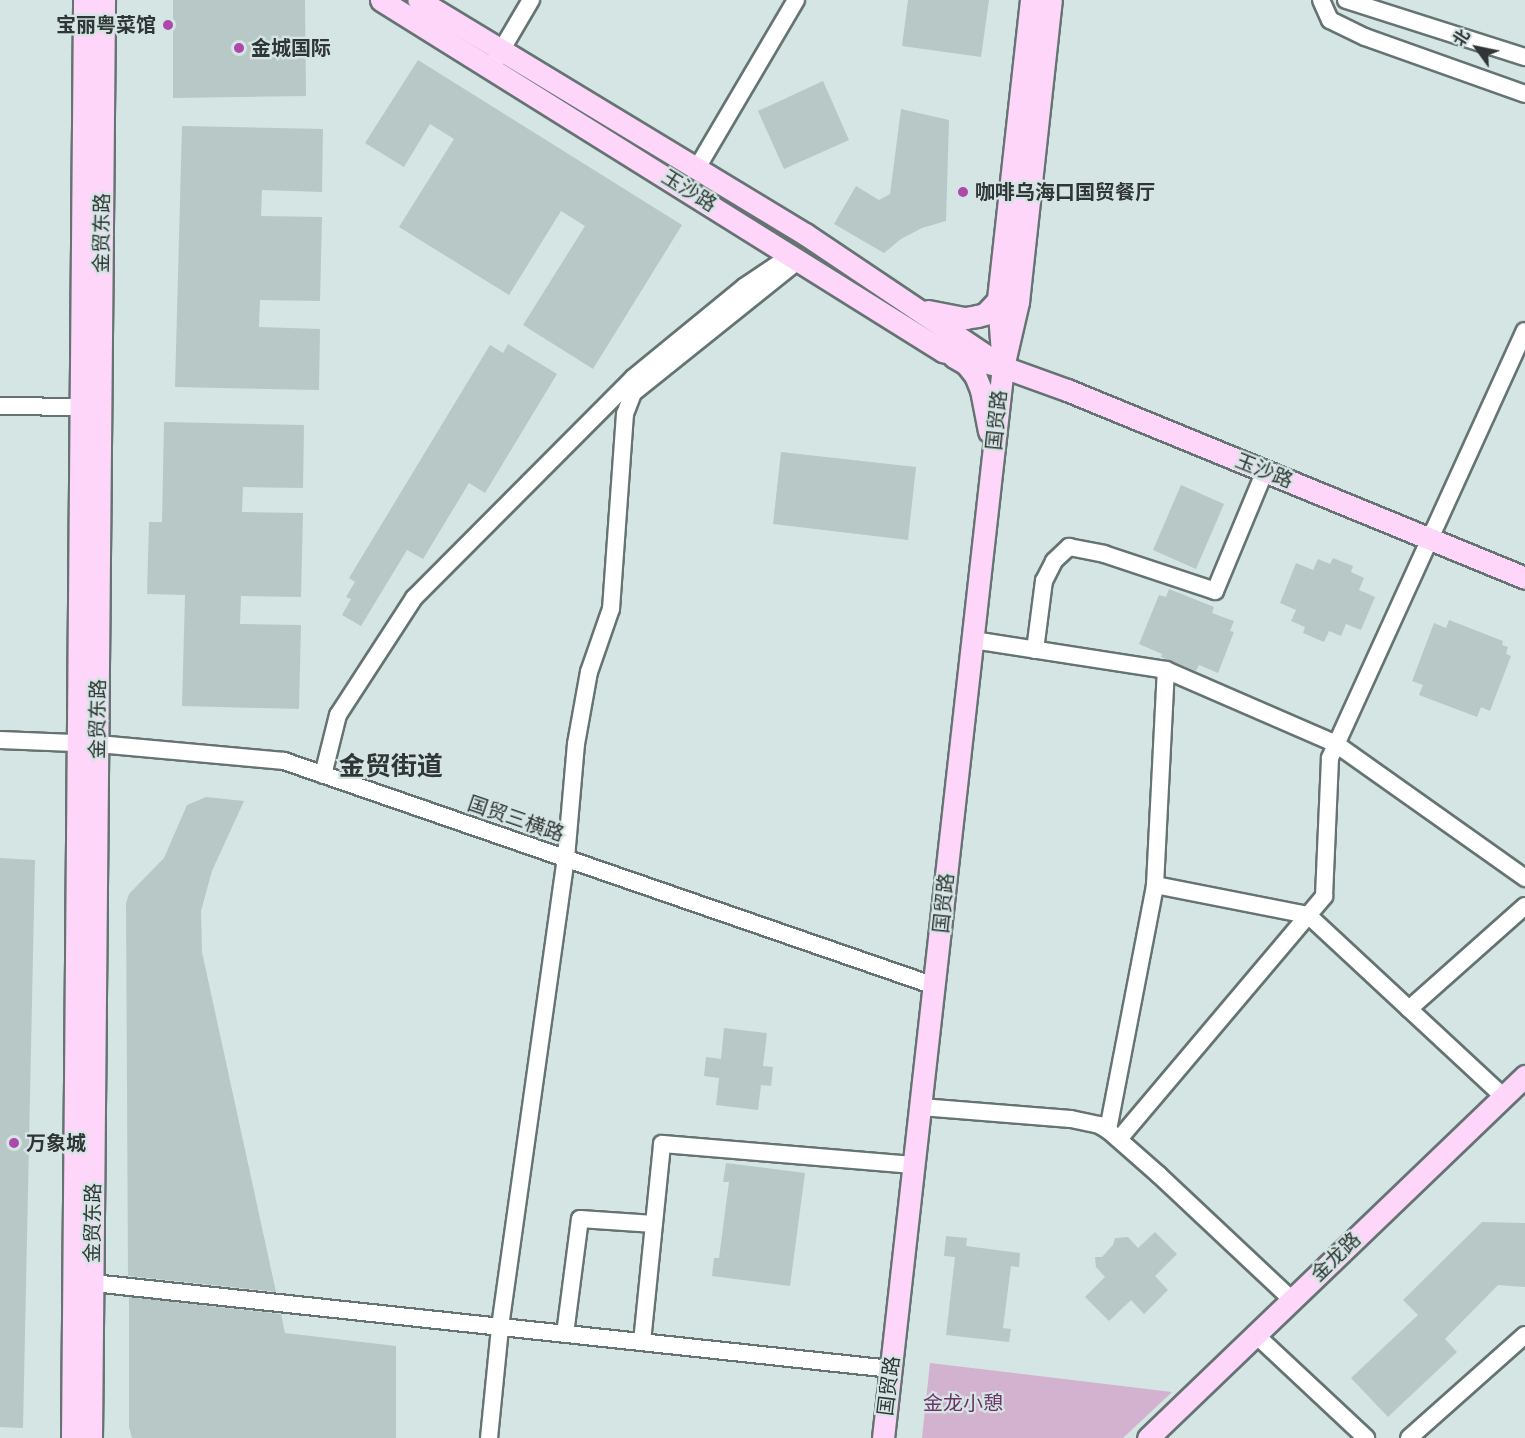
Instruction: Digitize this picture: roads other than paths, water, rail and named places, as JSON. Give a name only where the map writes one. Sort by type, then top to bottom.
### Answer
[{"type":"main road","name":"金贸东路","points":[[84,0],[81,407],[88,744],[93,1283],[91,1438]]},
{"type":"main road","name":"金贸东路","points":[[72,1438],[104,0]]},
{"type":"main road","name":"玉沙路","points":[[381,0],[497,59],[806,234],[1003,367]]},
{"type":"main road","name":"玉沙路","points":[[418,0],[497,59],[795,258],[943,351],[1003,367],[1043,381],[1525,578]]},
{"type":"main road","name":"国贸路","points":[[883,1438],[1003,367],[1031,0]]},
{"type":"main road","name":"国贸路","points":[[1008,301],[1051,0]]},
{"type":"main road","points":[[917,308],[965,318],[985,314],[1008,301],[1018,360],[1025,371],[1043,381]]},
{"type":"main road","points":[[943,351],[966,364],[975,375],[986,411],[993,457]]},
{"type":"main road","name":"金龙路","points":[[1148,1438],[1525,1076]]},
{"type":"street","points":[[497,59],[531,0]]},
{"type":"street","points":[[700,163],[796,0]]},
{"type":"street","points":[[1321,0],[1330,20],[1365,38],[1525,94]]},
{"type":"street","points":[[1346,0],[1525,57]]},
{"type":"street","points":[[323,775],[338,715],[414,598],[633,378],[744,287],[795,258]]},
{"type":"street","points":[[489,1438],[500,1327],[566,858],[576,744],[589,672],[611,609],[625,414],[633,393],[795,258]]},
{"type":"street","points":[[1113,1134],[1324,896],[1330,758],[1525,331]]},
{"type":"street","points":[[0,406],[81,407]]},
{"type":"street","points":[[1035,650],[1044,581],[1054,561],[1069,547],[1104,554],[1215,591],[1265,471]]},
{"type":"street","points":[[973,640],[1166,670],[1336,744],[1525,878]]},
{"type":"street","points":[[1113,1134],[1155,885],[1166,670]]},
{"type":"street","name":"国贸三横路","points":[[0,741],[88,744],[284,761],[935,986]]},
{"type":"street","points":[[1155,885],[1308,915],[1504,1097]]},
{"type":"street","points":[[1410,1009],[1525,906]]},
{"type":"street","points":[[921,1107],[1071,1119],[1113,1134],[1292,1299]]},
{"type":"street","points":[[642,1342],[663,1144],[914,1165]]},
{"type":"street","points":[[565,1334],[580,1219],[654,1224]]},
{"type":"street","points":[[93,1283],[891,1369]]},
{"type":"street","points":[[1256,1335],[1366,1438]]},
{"type":"street","points":[[1409,1438],[1525,1335]]},
{"type":"place","name":"宝丽粤菜馆","points":[[168,25]]},
{"type":"place","name":"金城国际","points":[[239,48]]},
{"type":"place","name":"咖啡乌海口国贸餐厅","points":[[963,192]]},
{"type":"place","name":"万象城","points":[[14,1143]]},
{"type":"district","name":"金贸街道","points":[[391,767]]},
{"type":"park label","name":"金龙小憩","points":[[963,1403]]}]
